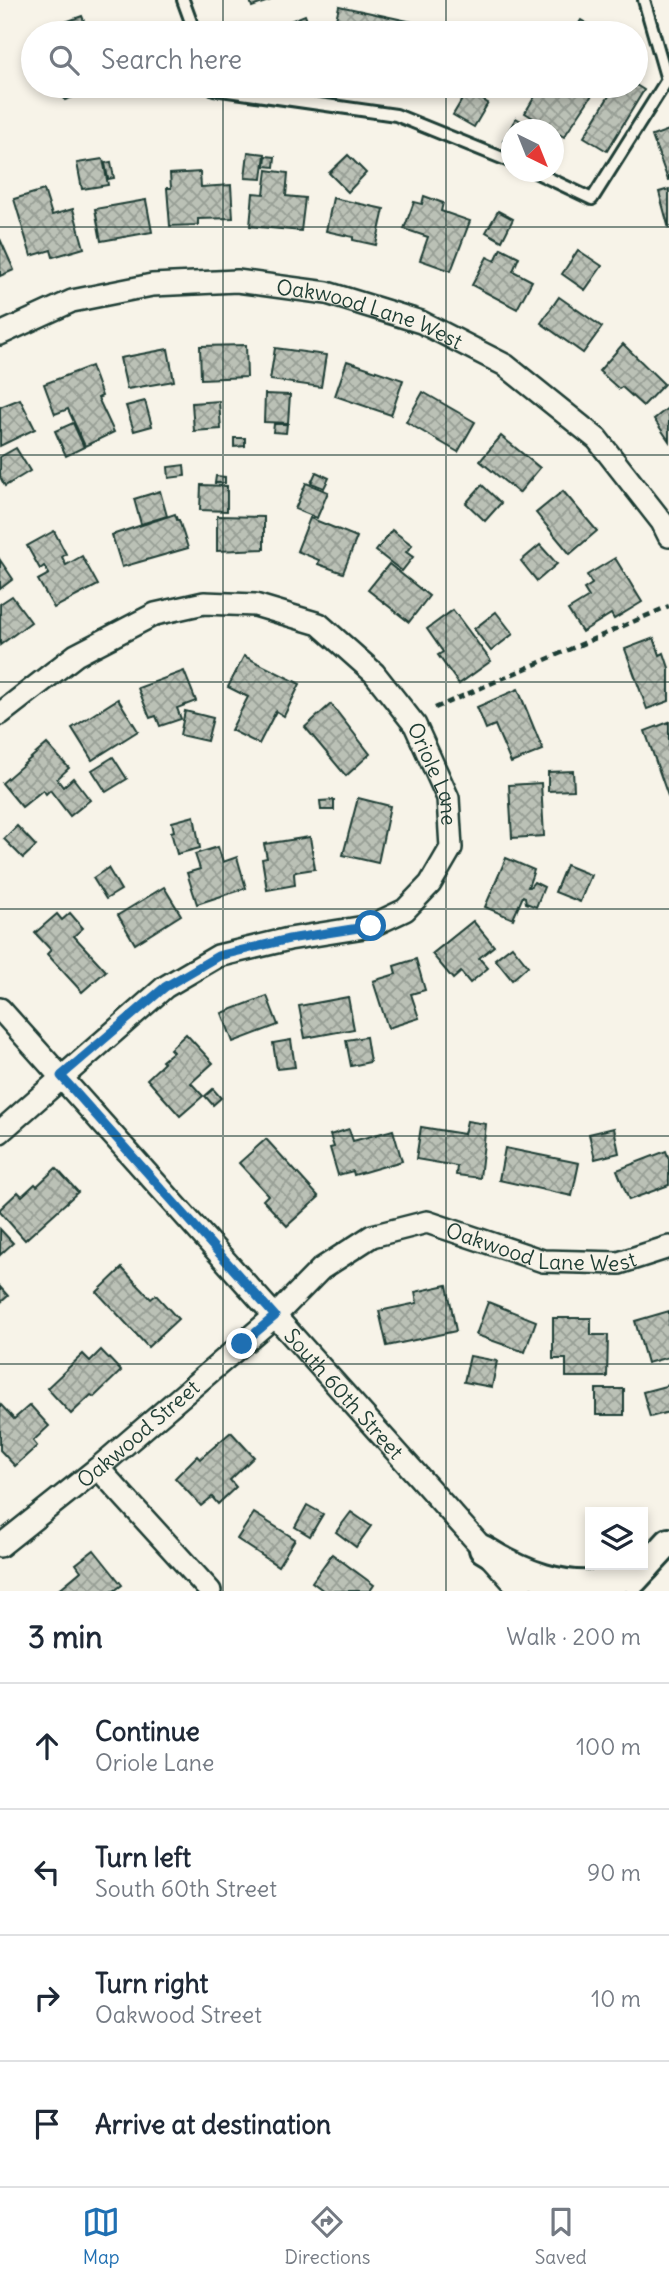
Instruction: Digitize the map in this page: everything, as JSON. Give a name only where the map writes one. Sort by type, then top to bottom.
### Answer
[{"type":"street","name":"Oakwood Lane West","points":[[0,334],[72,301],[152,285],[237,281],[327,293],[421,322],[505,365],[597,439],[662,522],[669,536]]},
{"type":"street","name":"Oriole Lane","points":[[0,714],[76,655],[155,614],[204,603],[255,605],[319,624],[374,673],[415,725],[448,798],[451,848],[430,884],[405,910],[371,926],[289,939],[218,956],[165,987],[0,1132]]},
{"type":"street","name":"South 60th Street","points":[[0,1009],[521,1591]]},
{"type":"street","name":"Oakwood Lane West","points":[[275,1316],[321,1269],[372,1236],[427,1222],[543,1261],[619,1263],[669,1247]]},
{"type":"street","name":"Oakwood Street","points":[[0,1546],[98,1468],[275,1316]]},
{"type":"street","points":[[98,1468],[210,1591]]},
{"type":"street","points":[[648,1565],[669,1542]]},
{"type":"street","points":[[483,1549],[514,1569],[548,1582],[591,1586],[612,1582],[639,1570]]},
{"type":"street","points":[[624,1591],[643,1570]]},
{"type":"lane","points":[[183,0],[191,21]]},
{"type":"lane","points":[[556,182],[592,199],[667,79],[644,0]]},
{"type":"lane","points":[[277,98],[396,115],[501,158]]},
{"type":"path","points":[[435,708],[669,606]]},
{"type":"building","points":[[250,0],[271,0],[252,7]]},
{"type":"building","points":[[339,6],[408,21],[336,21]]},
{"type":"building","points":[[305,15],[307,21],[290,21]]},
{"type":"building","points":[[82,16],[84,21],[68,21]]},
{"type":"building","points":[[463,98],[479,98],[488,103],[474,127],[453,115]]},
{"type":"building","points":[[534,98],[590,98],[564,137],[564,119],[535,119],[525,113]]},
{"type":"building","points":[[608,98],[639,98],[607,151],[584,137]]},
{"type":"building","points":[[669,130],[669,180],[668,180],[652,136]]},
{"type":"building","points":[[248,152],[265,154],[262,179],[245,178]]},
{"type":"building","points":[[348,155],[366,173],[348,192],[329,173]]},
{"type":"building","points":[[266,156],[275,157],[274,167],[265,166]]},
{"type":"building","points":[[103,159],[108,185],[82,189],[77,163]]},
{"type":"building","points":[[111,162],[114,178],[108,179],[105,163]]},
{"type":"building","points":[[267,170],[288,173],[286,196],[305,198],[301,231],[250,226],[253,193],[264,194]]},
{"type":"building","points":[[200,172],[201,187],[231,185],[233,218],[198,219],[198,225],[170,226],[167,188],[171,188],[170,174]]},
{"type":"building","points":[[669,189],[669,229],[659,192]]},
{"type":"building","points":[[44,190],[52,215],[73,209],[84,248],[53,257],[51,250],[31,256],[14,199]]},
{"type":"building","points":[[424,196],[443,203],[441,211],[470,221],[451,271],[420,260],[428,237],[404,229],[414,202],[422,204]]},
{"type":"building","points":[[333,198],[384,209],[376,245],[326,231]]},
{"type":"building","points":[[146,200],[152,232],[101,241],[95,209]]},
{"type":"building","points":[[498,211],[513,219],[502,241],[486,232]]},
{"type":"building","points":[[0,239],[14,270],[0,276]]},
{"type":"building","points":[[501,248],[519,257],[513,271],[532,281],[517,309],[472,285],[487,257],[495,261]]},
{"type":"building","points":[[578,250],[602,266],[585,290],[562,274]]},
{"type":"building","points":[[559,297],[602,327],[583,353],[541,323]]},
{"type":"building","points":[[623,344],[664,384],[643,406],[599,371]]},
{"type":"building","points":[[246,345],[247,377],[201,379],[200,346]]},
{"type":"building","points":[[275,348],[326,355],[321,387],[270,380]]},
{"type":"building","points":[[168,349],[174,381],[127,389],[120,358]]},
{"type":"building","points":[[347,361],[403,380],[391,415],[335,396]]},
{"type":"building","points":[[91,366],[102,396],[98,398],[114,432],[85,446],[68,409],[55,414],[44,384]]},
{"type":"building","points":[[423,392],[475,422],[458,452],[406,422]]},
{"type":"building","points":[[265,394],[290,395],[288,423],[264,422]]},
{"type":"building","points":[[20,399],[35,429],[0,446],[0,407]]},
{"type":"building","points":[[145,401],[152,426],[134,431],[126,406]]},
{"type":"building","points":[[219,401],[221,429],[194,431],[192,403]]},
{"type":"building","points":[[669,407],[669,441],[654,419]]},
{"type":"building","points":[[73,423],[84,447],[66,456],[55,431]]},
{"type":"building","points":[[274,424],[287,424],[286,433],[273,432]]},
{"type":"building","points":[[501,436],[540,468],[519,493],[480,461]]},
{"type":"building","points":[[234,438],[245,438],[245,446],[234,447]]},
{"type":"building","points":[[16,448],[30,471],[5,486],[0,477],[0,457]]},
{"type":"building","points":[[184,465],[185,476],[169,478],[168,467]]},
{"type":"building","points":[[316,472],[329,478],[324,488],[311,483]]},
{"type":"building","points":[[216,476],[225,477],[225,483],[215,483]]},
{"type":"building","points":[[306,483],[328,492],[317,518],[295,509]]},
{"type":"building","points":[[201,485],[227,486],[227,511],[200,510]]},
{"type":"building","points":[[482,485],[501,503],[485,521],[466,503]]},
{"type":"building","points":[[160,491],[167,516],[141,524],[134,499]]},
{"type":"building","points":[[563,491],[597,531],[570,554],[536,513]]},
{"type":"building","points":[[175,514],[188,548],[122,567],[112,535]]},
{"type":"building","points":[[217,516],[264,517],[264,549],[217,551]]},
{"type":"building","points":[[310,518],[357,537],[343,573],[318,564],[319,560],[297,551]]},
{"type":"building","points":[[392,530],[412,545],[406,552],[413,557],[402,571],[376,551]]},
{"type":"building","points":[[54,531],[66,554],[62,557],[66,565],[82,556],[98,585],[54,608],[38,580],[49,574],[44,566],[40,569],[27,546]]},
{"type":"building","points":[[540,545],[557,564],[537,581],[521,561]]},
{"type":"building","points":[[615,558],[642,602],[614,619],[611,614],[582,632],[568,610],[589,597],[584,589],[592,584],[587,575]]},
{"type":"building","points":[[0,560],[13,579],[0,589]]},
{"type":"building","points":[[389,564],[429,596],[409,622],[368,590]]},
{"type":"building","points":[[12,596],[31,622],[0,645],[0,604]]},
{"type":"building","points":[[453,610],[491,661],[459,684],[438,655],[443,652],[427,629]]},
{"type":"building","points":[[496,612],[513,634],[491,651],[474,629]]},
{"type":"building","points":[[654,638],[660,655],[664,653],[669,668],[669,701],[647,709],[625,649]]},
{"type":"building","points":[[244,656],[300,684],[284,716],[276,711],[259,744],[231,730],[248,697],[228,687]]},
{"type":"building","points":[[184,671],[196,701],[177,708],[181,719],[160,726],[156,716],[150,718],[138,688]]},
{"type":"building","points":[[518,689],[543,750],[511,763],[495,725],[486,729],[477,707]]},
{"type":"building","points":[[118,699],[138,731],[92,760],[72,728]]},
{"type":"building","points":[[331,704],[370,754],[346,776],[305,727]]},
{"type":"building","points":[[185,711],[213,718],[207,741],[180,735]]},
{"type":"building","points":[[669,722],[669,796],[668,796],[645,731]]},
{"type":"building","points":[[47,744],[69,768],[57,779],[63,787],[73,778],[90,800],[70,816],[50,790],[46,794],[43,790],[22,807],[2,783]]},
{"type":"building","points":[[113,757],[127,779],[106,792],[92,770]]},
{"type":"building","points":[[573,771],[574,790],[548,791],[548,772]]},
{"type":"building","points":[[541,783],[544,836],[512,838],[509,785]]},
{"type":"building","points":[[358,798],[390,806],[378,863],[343,855]]},
{"type":"building","points":[[334,800],[334,810],[321,810],[320,801]]},
{"type":"building","points":[[194,816],[200,848],[177,854],[171,832],[174,831],[172,822]]},
{"type":"building","points":[[17,826],[36,846],[23,858],[4,839]]},
{"type":"building","points":[[310,837],[315,869],[295,872],[295,885],[267,890],[262,859],[267,858],[264,844]]},
{"type":"building","points":[[218,847],[223,862],[237,857],[246,888],[197,904],[187,873],[200,869],[195,854]]},
{"type":"building","points":[[506,858],[534,870],[528,887],[534,882],[544,887],[536,907],[526,903],[523,896],[513,919],[485,907]]},
{"type":"building","points":[[566,865],[591,875],[580,902],[555,892]]},
{"type":"building","points":[[108,868],[121,890],[106,899],[93,878]]},
{"type":"building","points":[[164,887],[181,915],[135,944],[118,915]]},
{"type":"building","points":[[70,913],[83,928],[74,936],[106,971],[82,992],[47,954],[51,950],[35,933],[57,914],[62,920]]},
{"type":"building","points":[[473,921],[494,946],[479,958],[488,968],[470,983],[461,972],[453,979],[432,954]]},
{"type":"building","points":[[512,946],[528,966],[512,980],[495,959]]},
{"type":"building","points":[[416,959],[425,990],[411,994],[419,1018],[388,1028],[373,981],[396,974],[394,966]]},
{"type":"building","points":[[267,996],[278,1025],[233,1042],[222,1013]]},
{"type":"building","points":[[348,997],[354,1029],[305,1038],[299,1006]]},
{"type":"building","points":[[186,1034],[213,1063],[191,1083],[203,1096],[180,1116],[147,1079],[164,1063],[162,1061],[173,1052],[170,1049]]},
{"type":"building","points":[[366,1037],[370,1062],[351,1066],[346,1040]]},
{"type":"building","points":[[291,1040],[295,1067],[277,1069],[273,1043]]},
{"type":"building","points":[[213,1089],[221,1098],[213,1105],[205,1096]]},
{"type":"building","points":[[467,1121],[486,1124],[480,1178],[456,1175],[457,1166],[416,1159],[421,1127],[464,1134]]},
{"type":"building","points":[[614,1128],[619,1153],[595,1159],[589,1134]]},
{"type":"building","points":[[349,1129],[353,1141],[393,1130],[402,1161],[354,1175],[353,1171],[338,1175],[330,1148],[334,1147],[330,1135]]},
{"type":"building","points":[[266,1139],[319,1197],[287,1226],[263,1200],[268,1195],[239,1163]]},
{"type":"building","points":[[505,1148],[579,1163],[572,1196],[499,1180]]},
{"type":"building","points":[[666,1151],[669,1159],[669,1185],[629,1200],[617,1170]]},
{"type":"building","points":[[56,1168],[78,1192],[25,1240],[0,1209],[18,1192],[22,1196],[35,1184],[37,1186]]},
{"type":"building","points":[[0,1229],[13,1243],[0,1255]]},
{"type":"building","points":[[122,1268],[151,1299],[156,1295],[178,1319],[148,1347],[97,1292]]},
{"type":"building","points":[[447,1285],[456,1331],[387,1346],[379,1311],[417,1303],[415,1292]]},
{"type":"building","points":[[0,1287],[8,1296],[0,1303]]},
{"type":"building","points":[[488,1302],[536,1321],[525,1352],[476,1335]]},
{"type":"building","points":[[669,1311],[669,1357],[647,1363],[635,1321]]},
{"type":"building","points":[[553,1318],[591,1318],[591,1335],[608,1335],[607,1377],[566,1377],[566,1359],[553,1359]]},
{"type":"building","points":[[101,1350],[121,1371],[94,1397],[91,1395],[71,1414],[47,1388],[83,1354],[90,1361]]},
{"type":"building","points":[[470,1356],[497,1361],[492,1387],[464,1382]]},
{"type":"building","points":[[669,1385],[669,1412],[650,1417],[643,1392]]},
{"type":"building","points":[[596,1389],[624,1389],[624,1415],[596,1415]]},
{"type":"building","points":[[0,1404],[14,1419],[30,1405],[49,1426],[33,1441],[37,1446],[15,1466],[0,1450]]},
{"type":"building","points":[[231,1432],[254,1457],[230,1480],[236,1487],[218,1504],[212,1497],[201,1506],[175,1478],[197,1456],[200,1459]]},
{"type":"building","points":[[307,1505],[323,1514],[310,1536],[295,1527]]},
{"type":"building","points":[[351,1512],[371,1526],[356,1547],[336,1532]]},
{"type":"building","points":[[254,1513],[295,1539],[278,1566],[237,1539]]},
{"type":"building","points":[[94,1550],[122,1585],[114,1591],[57,1591],[81,1571],[76,1564]]},
{"type":"building","points":[[332,1554],[374,1585],[370,1591],[324,1591],[312,1582]]},
{"type":"route","points":[[242,1344],[275,1316],[61,1076],[165,987],[218,956],[289,939],[371,926]]}]
